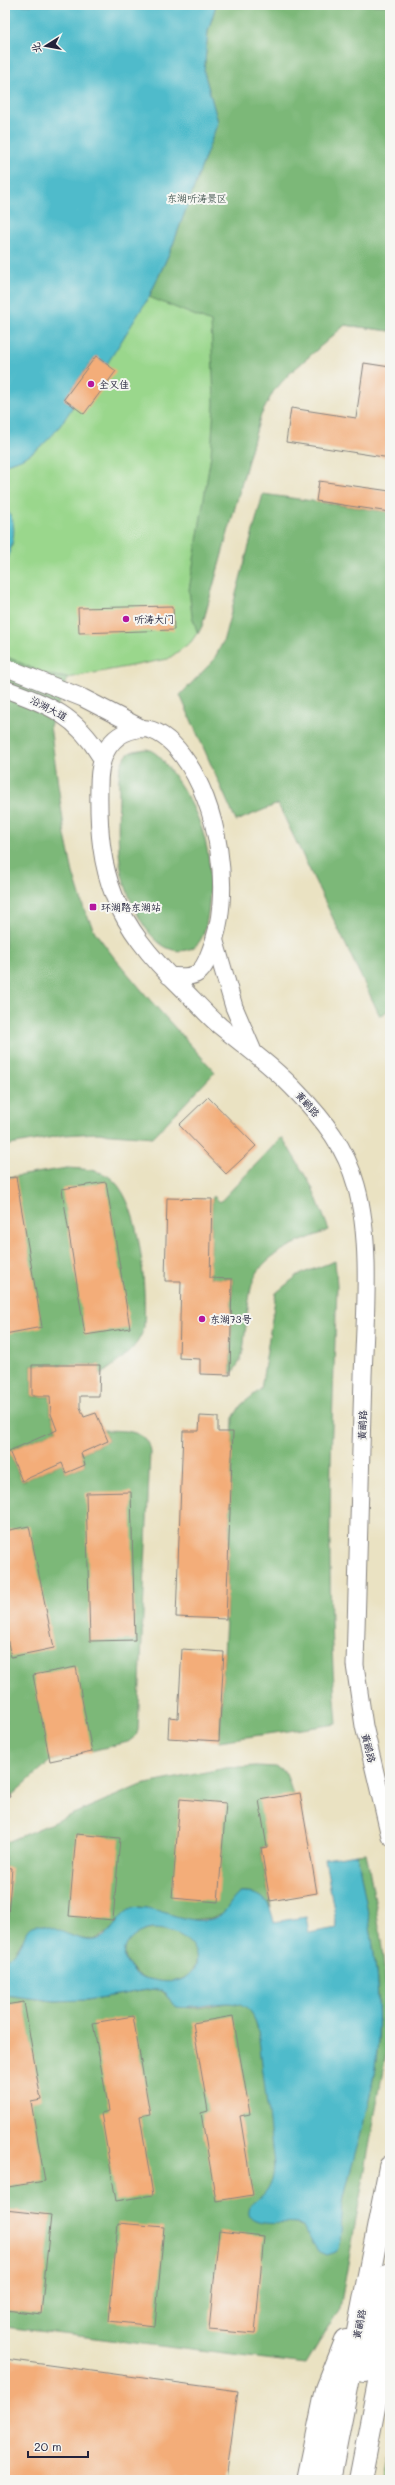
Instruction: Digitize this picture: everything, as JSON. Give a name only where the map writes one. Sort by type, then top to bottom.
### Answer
[{"type":"street","points":[[5,667],[83,698],[143,729],[160,734],[176,747],[188,762],[209,804],[215,825],[220,869],[220,901],[215,942],[204,966],[199,972],[189,976],[169,976]]},
{"type":"street","name":"沿湖大道","points":[[5,688],[48,706],[72,720],[91,740],[101,757]]},
{"type":"street","points":[[101,757],[109,744],[121,735],[135,729],[143,729]]},
{"type":"street","name":"黄鹂路","points":[[101,757],[99,780],[99,822],[108,881],[126,924],[169,976],[219,1025],[278,1072],[334,1135],[356,1184],[360,1206],[365,1313],[356,1665],[364,1726],[390,1836]]},
{"type":"street","points":[[215,942],[234,1007],[252,1050]]},
{"type":"street","name":"黄鹂路","points":[[329,2480],[390,2168]]},
{"type":"street","points":[[360,2480],[379,2382],[388,2284]]},
{"type":"street","name":"黄鹂路","points":[[342,2480],[366,2360],[388,2284]]},
{"type":"street","points":[[308,2480],[327,2389],[364,2299]]},
{"type":"green space","name":"东湖听涛景区","points":[[5,5],[390,5],[390,331],[345,325],[289,374],[273,392],[260,417],[202,626],[191,642],[168,659],[68,678],[47,675],[5,656]]},
{"type":"green space","points":[[216,5],[390,5],[390,331],[345,325],[289,374],[273,392],[260,417],[202,626],[198,634],[192,616],[189,590],[211,455],[214,404],[211,322],[149,297],[172,247],[218,122],[204,72],[208,31]]},
{"type":"green space","points":[[263,494],[390,512],[390,1009],[380,1016],[278,804],[236,821],[180,695],[213,661],[223,642]]},
{"type":"green space","points":[[5,656],[47,675],[68,678],[50,726],[65,835],[73,873],[84,909],[95,932],[113,956],[150,1000],[215,1072],[153,1137],[97,1133],[64,1135],[5,1146]]},
{"type":"green space","points":[[147,749],[156,753],[185,792],[200,824],[205,841],[210,875],[208,913],[204,934],[195,947],[190,949],[177,951],[165,947],[154,938],[137,913],[130,899],[122,874],[118,835],[120,768],[124,759],[129,753],[136,750]]},
{"type":"green space","points":[[282,1137],[312,1187],[329,1230],[282,1250],[263,1265],[251,1288],[242,1356],[238,1365],[230,1375],[232,1279],[210,1278],[212,1199],[214,1196],[220,1202]]},
{"type":"green space","points":[[67,1168],[92,1170],[108,1176],[123,1193],[136,1229],[140,1250],[143,1271],[144,1327],[132,1349],[99,1376],[99,1365],[32,1365],[32,1396],[50,1396],[51,1414],[57,1430],[9,1451],[22,1481],[62,1463],[66,1473],[85,1465],[81,1453],[108,1441],[103,1430],[133,1432],[144,1439],[148,1444],[150,1452],[138,1730],[136,1736],[128,1742],[50,1761],[10,1797],[5,1798],[5,1178]]},
{"type":"green space","points":[[335,1261],[337,1285],[331,1450],[330,1559],[333,1669],[337,1724],[219,1741],[226,1619],[233,1418],[241,1405],[261,1389],[276,1293],[298,1275]]},
{"type":"green space","points":[[256,1766],[276,1767],[286,1773],[293,1795],[267,1847],[261,1848],[271,1908],[262,1898],[254,1894],[245,1893],[240,1893],[223,1913],[211,1918],[188,1920],[139,1907],[131,1909],[108,1932],[94,1940],[82,1939],[69,1935],[23,1939],[13,1955],[5,1961],[5,1843],[141,1785],[226,1768]]},
{"type":"green space","points":[[366,1853],[375,1901],[385,1974],[387,2048],[340,2308],[306,2364],[5,2327],[5,1995],[54,2001],[87,2000],[153,1989],[162,1992],[174,2003],[183,2007],[195,2008],[238,2003],[246,2007],[253,2016],[258,2030],[267,2086],[274,2156],[271,2186],[261,2197],[283,2222],[294,2223],[302,2227],[314,2243],[338,2246],[341,2212],[370,2092],[377,2053],[379,2028],[377,1978],[374,1953],[357,1854]]},
{"type":"green space","points":[[161,1929],[177,1933],[188,1939],[195,1949],[197,1956],[194,1968],[190,1973],[179,1980],[172,1982],[154,1981],[140,1975],[130,1967],[125,1957],[125,1947],[131,1938],[143,1931]]},
{"type":"green space","points":[[390,2454],[390,2480],[385,2480]]},
{"type":"water","points":[[5,5],[216,5],[208,31],[204,72],[218,122],[172,247],[149,297],[107,364],[96,356],[64,399],[73,406],[53,434],[36,450],[27,456],[5,464]]},
{"type":"water","points":[[5,508],[13,522],[14,529],[12,545],[5,569]]},
{"type":"water","points":[[357,1854],[374,1952],[378,2002],[377,2052],[375,2070],[363,2124],[344,2196],[340,2241],[336,2252],[327,2255],[318,2251],[301,2225],[258,2222],[252,2219],[249,2213],[251,2205],[265,2192],[271,2183],[274,2165],[258,2030],[253,2016],[246,2008],[236,2004],[226,2003],[177,2007],[162,1991],[153,1989],[87,2000],[54,2001],[5,1995],[5,1961],[18,1948],[26,1932],[32,1926],[46,1926],[79,1938],[94,1940],[105,1935],[126,1912],[131,1909],[139,1907],[148,1908],[183,1918],[206,1920],[220,1915],[240,1893],[248,1893],[255,1894],[264,1899],[270,1908],[274,1922],[306,1917],[309,1933],[337,1928],[325,1859]],"holes":[[[153,1929],[171,1932],[185,1938],[193,1948],[196,1958],[195,1968],[188,1976],[176,1981],[158,1981],[145,1978],[135,1973],[127,1964],[125,1957],[127,1944],[138,1934],[145,1931]]]},
{"type":"building","points":[[96,356],[116,371],[84,414],[64,399]]},
{"type":"building","points":[[364,363],[390,367],[390,458],[286,442],[291,408],[356,418]]},
{"type":"building","points":[[319,481],[390,491],[390,512],[316,501]]},
{"type":"building","name":"听涛大门","points":[[173,606],[174,630],[79,633],[78,608]]},
{"type":"building","points":[[208,1097],[256,1146],[226,1174],[179,1125]]},
{"type":"building","points":[[16,1177],[42,1327],[5,1334],[5,1178]]},
{"type":"building","points":[[106,1182],[130,1328],[85,1335],[62,1189]]},
{"type":"building","points":[[167,1198],[212,1199],[210,1278],[232,1279],[230,1375],[200,1374],[200,1359],[179,1358],[181,1281],[165,1281]]},
{"type":"building","points":[[32,1365],[100,1365],[99,1396],[80,1396],[80,1407],[84,1417],[96,1413],[108,1441],[81,1453],[85,1465],[66,1473],[62,1463],[22,1481],[9,1451],[57,1430],[51,1414],[50,1396],[32,1396]]},
{"type":"building","points":[[200,1416],[218,1417],[218,1432],[233,1432],[226,1619],[176,1617],[183,1431],[199,1431]]},
{"type":"building","points":[[131,1492],[135,1640],[90,1641],[86,1493]]},
{"type":"building","points":[[29,1526],[54,1648],[11,1657],[5,1628],[5,1531]]},
{"type":"building","points":[[182,1649],[224,1652],[219,1741],[168,1738],[169,1717],[178,1718]]},
{"type":"building","points":[[76,1667],[92,1752],[50,1761],[33,1675]]},
{"type":"building","points":[[5,1781],[10,1797],[5,1798]]},
{"type":"building","points":[[300,1793],[317,1893],[270,1901],[261,1848],[267,1847],[259,1800]]},
{"type":"building","points":[[180,1799],[226,1803],[218,1902],[172,1898]]},
{"type":"building","points":[[76,1834],[120,1838],[113,1920],[69,1916]]},
{"type":"building","points":[[5,1867],[12,1868],[6,1939],[5,1939]]},
{"type":"building","points":[[24,2002],[41,2100],[31,2102],[45,2181],[8,2187],[5,2170],[5,2005]]},
{"type":"building","points":[[133,2016],[150,2114],[140,2116],[153,2195],[116,2201],[101,2113],[109,2111],[93,2023]]},
{"type":"building","points":[[233,2016],[250,2114],[240,2116],[253,2195],[216,2201],[201,2113],[208,2111],[193,2023]]},
{"type":"building","points":[[5,2210],[51,2215],[41,2314],[5,2310]]},
{"type":"building","points":[[118,2223],[164,2227],[155,2326],[109,2321]]},
{"type":"building","points":[[219,2231],[264,2236],[255,2334],[209,2330]]},
{"type":"building","points":[[5,2359],[238,2391],[226,2480],[5,2480]]},
{"type":"place","name":"全又佳","points":[[91,384]]},
{"type":"place","name":"听涛大门","points":[[126,619]]},
{"type":"place","name":"环湖路东湖站","points":[[93,907]]},
{"type":"place","name":"东湖73号","points":[[202,1319]]}]
